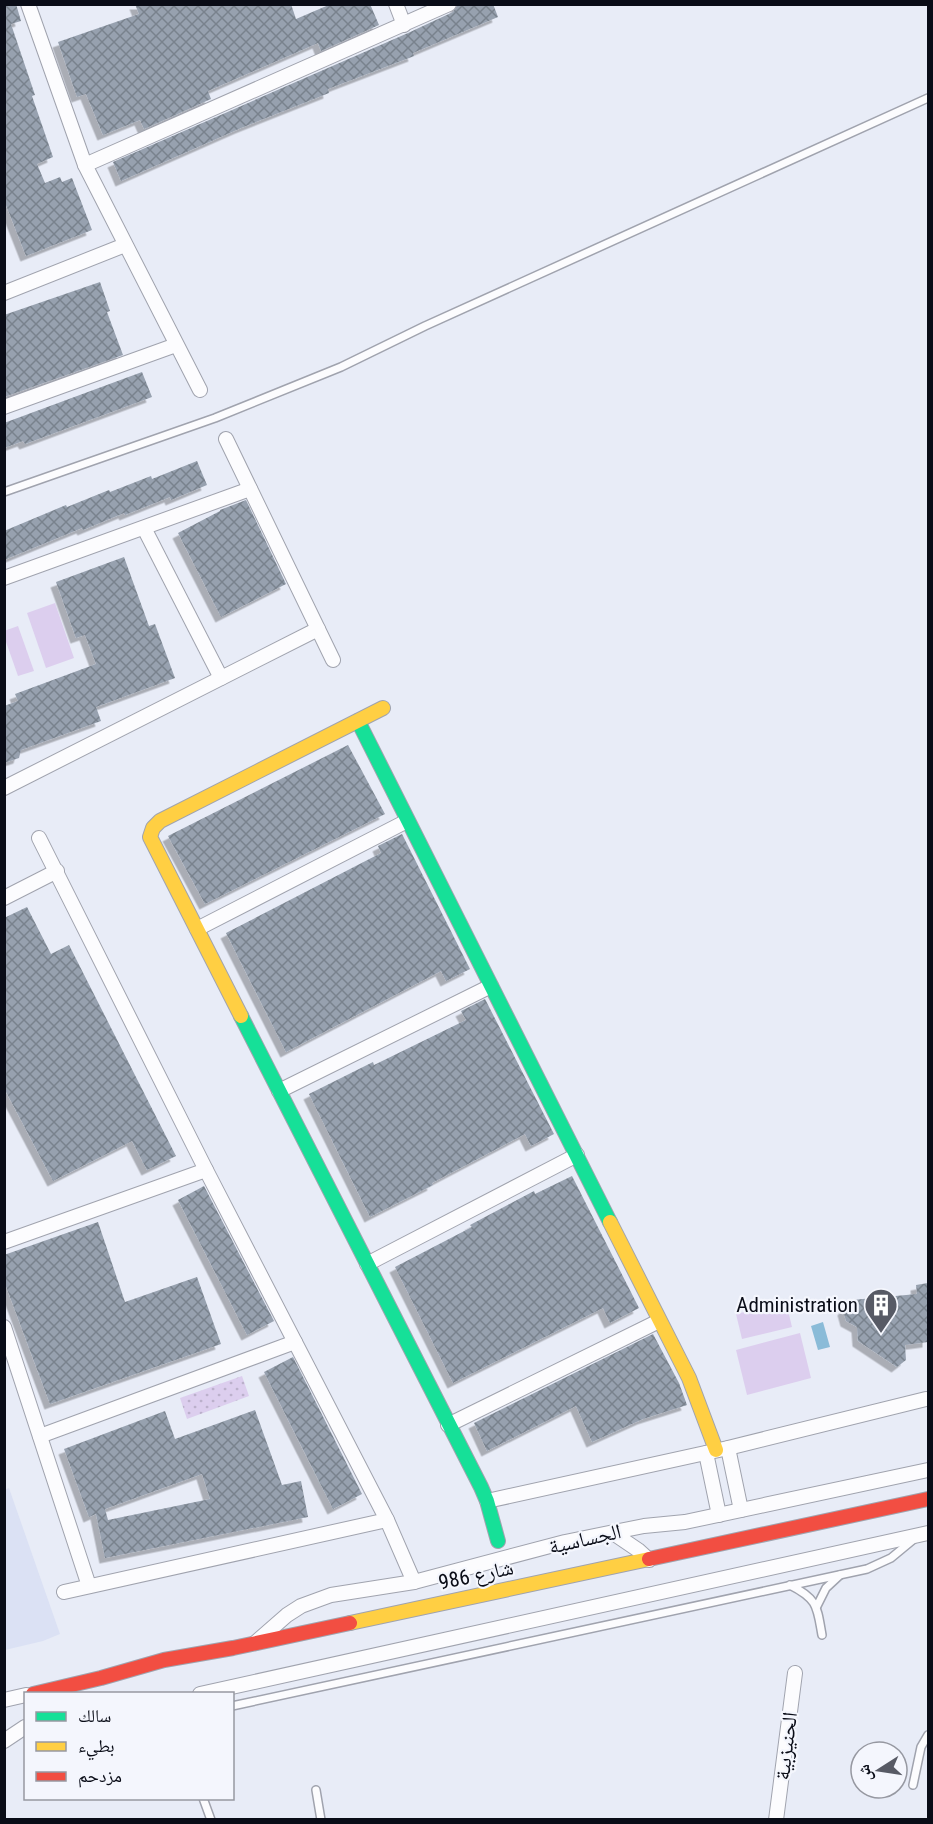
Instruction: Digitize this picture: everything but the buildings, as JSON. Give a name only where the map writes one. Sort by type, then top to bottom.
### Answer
[{"type":"street","points":[[28,4],[85,165],[200,390]]},
{"type":"street","points":[[396,4],[404,25]]},
{"type":"street","points":[[85,165],[449,4]]},
{"type":"street","points":[[4,293],[125,245]]},
{"type":"street","points":[[4,407],[176,345]]},
{"type":"street","points":[[226,439],[333,660]]},
{"type":"street","points":[[4,578],[250,489]]},
{"type":"street","points":[[144,528],[221,678]]},
{"type":"street","points":[[4,788],[318,629]]},
{"type":"street","points":[[383,708],[160,821],[153,828],[150,837],[487,1501],[498,1541]]},
{"type":"street","points":[[358,721],[689,1378],[741,1510]]},
{"type":"street","points":[[197,929],[407,821]]},
{"type":"street","points":[[39,838],[206,1170],[387,1520],[414,1582]]},
{"type":"street","points":[[4,898],[57,871]]},
{"type":"street","points":[[279,1091],[492,986]]},
{"type":"street","points":[[367,1264],[577,1155]]},
{"type":"street","points":[[4,1242],[206,1170]]},
{"type":"street","points":[[448,1425],[659,1321]]},
{"type":"street","points":[[4,1327],[89,1586]]},
{"type":"street","points":[[40,1436],[295,1342]]},
{"type":"street","points":[[487,1501],[717,1450],[926,1399]]},
{"type":"street","points":[[717,1450],[719,1515]]},
{"type":"street","name":"الجساسية","points":[[255,1642],[288,1615],[316,1600],[347,1592],[414,1582],[565,1542],[644,1526],[719,1515],[928,1470]]},
{"type":"street","name":"شارع 986","points":[[42,1692],[164,1660],[216,1652],[928,1499]]},
{"type":"street","points":[[64,1592],[387,1520]]},
{"type":"street","points":[[612,1533],[649,1560]]},
{"type":"street","points":[[209,1692],[923,1535]]},
{"type":"street","name":"الحنيزبية","points":[[776,1820],[795,1673]]},
{"type":"street","points":[[4,1700],[24,1695]]},
{"type":"street","points":[[4,1731],[24,1727]]},
{"type":"street","points":[[4,1741],[24,1728]]},
{"type":"lane","points":[[4,492],[215,418],[341,367],[435,321],[928,98]]},
{"type":"lane","points":[[234,1706],[840,1574],[883,1563],[923,1535]]},
{"type":"lane","points":[[822,1635],[817,1606],[826,1588],[840,1574]]},
{"type":"lane","points":[[790,1585],[817,1606]]},
{"type":"lane","points":[[913,1785],[921,1747],[928,1735]]},
{"type":"lane","points":[[316,1790],[321,1820]]},
{"type":"lane","points":[[204,1800],[211,1820]]},
{"type":"shaded area","points":[[55,603],[74,658],[46,668],[27,613]]},
{"type":"shaded area","points":[[18,626],[34,671],[18,676],[4,631]]},
{"type":"shaded area","points":[[786,1302],[792,1327],[742,1339],[736,1314]]},
{"type":"shaded area","points":[[800,1333],[811,1378],[747,1395],[736,1350]]},
{"type":"shaded area","points":[[242,1376],[249,1396],[187,1419],[180,1398]]},
{"type":"shaded area","points":[[9,1488],[60,1634],[43,1641],[5,1650],[4,1490]]},
{"type":"water","points":[[823,1322],[830,1347],[818,1350],[811,1326]]},
{"type":"traffic: fast","points":[[358,721],[610,1222]]},
{"type":"traffic: fast","points":[[241,1016],[481,1487],[498,1541]]},
{"type":"traffic: slow","points":[[241,1016],[150,837],[153,828],[160,821],[383,708]]},
{"type":"traffic: slow","points":[[610,1222],[689,1378],[716,1450]]},
{"type":"traffic: slow","points":[[350,1623],[649,1559]]},
{"type":"traffic: jam","points":[[649,1559],[928,1499]]},
{"type":"traffic: jam","points":[[42,1692],[164,1660],[350,1623]]},
{"type":"place","name":"Administration","points":[[881,1334]]}]
